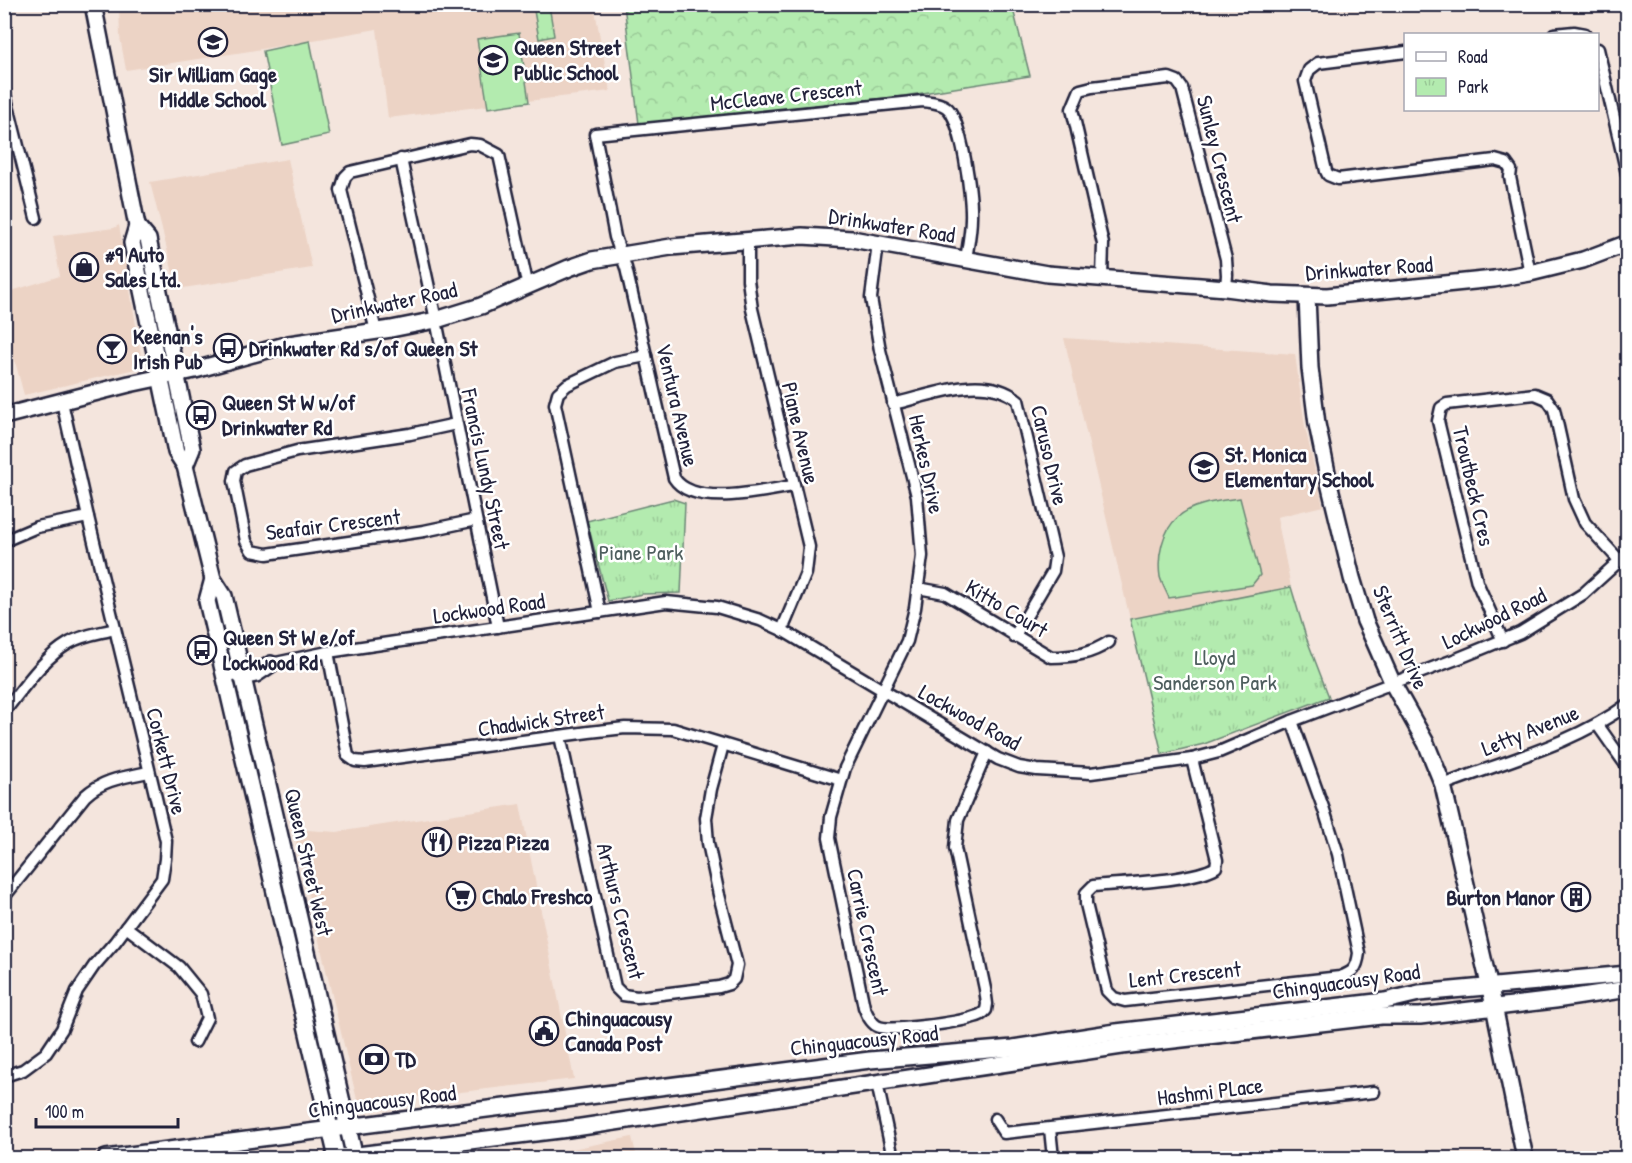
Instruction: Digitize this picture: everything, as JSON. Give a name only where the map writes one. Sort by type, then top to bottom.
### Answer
[{"type":"main road","name":"Queen Street West","points":[[93,4],[137,226],[132,243],[176,452],[185,466],[213,579],[224,596],[355,1157]]},
{"type":"main road","name":"Queen Street West","points":[[137,226],[148,239],[192,448],[185,466]]},
{"type":"main road","name":"Drinkwater Road","points":[[4,416],[289,344],[376,332],[436,320],[481,306],[581,263],[606,256],[671,247],[802,236],[852,239],[1047,274],[1307,296],[1348,295],[1494,279],[1583,260],[1628,243]]},
{"type":"main road","name":"Sterritt Drive","points":[[1307,296],[1310,368],[1330,487],[1365,621],[1393,684],[1426,743],[1443,784],[1494,1006],[1525,1158]]},
{"type":"main road","name":"Queen Street West","points":[[213,579],[207,601],[336,1158]]},
{"type":"main road","points":[[207,601],[215,604],[230,669],[242,677],[256,674],[271,664]]},
{"type":"main road","points":[[230,620],[240,652],[247,658],[271,664]]},
{"type":"main road","points":[[268,866],[285,862]]},
{"type":"main road","name":"Chinguacousy Road","points":[[106,1158],[870,1060],[1013,1048],[1116,1032],[1385,1001],[1419,993],[1628,974]]},
{"type":"main road","name":"Chinguacousy Road","points":[[336,1158],[568,1129],[1122,1046],[1381,1016],[1420,1016],[1628,989]]},
{"type":"street","points":[[1564,33],[1580,33]]},
{"type":"street","points":[[1404,52],[1312,65],[1305,81],[1328,175],[1338,179],[1495,160],[1506,163],[1511,170],[1510,177],[1530,273]]},
{"type":"street","points":[[1599,53],[1628,177]]},
{"type":"street","name":"Sunley Crescent","points":[[1102,278],[1103,244],[1072,109],[1075,99],[1080,90],[1092,87],[1169,78],[1177,81],[1182,88],[1226,259],[1226,288]]},
{"type":"street","points":[[4,90],[36,218]]},
{"type":"street","name":"McCleave Crescent","points":[[622,255],[615,237],[595,134],[923,101],[937,103],[947,108],[964,154],[971,218],[966,259]]},
{"type":"street","points":[[376,332],[341,190],[345,177],[350,172],[470,144],[480,145],[499,154],[528,286]]},
{"type":"street","name":"Francis Lundy Street","points":[[401,159],[498,627]]},
{"type":"street","name":"Piane Avenue","points":[[748,239],[748,280],[752,309],[809,548],[806,573],[782,630]]},
{"type":"street","name":"Herkes Drive","points":[[878,243],[871,298],[893,404],[917,496],[922,556],[907,641],[884,690]]},
{"type":"street","name":"Ventura Avenue","points":[[622,255],[674,477],[682,488],[709,494],[745,494],[793,486]]},
{"type":"street","points":[[600,612],[560,433],[556,398],[562,388],[615,362],[646,356]]},
{"type":"street","name":"Caruso Drive","points":[[893,404],[969,387],[996,388],[1008,392],[1018,400],[1054,557],[1053,571],[1014,637]]},
{"type":"street","name":"Troutbeck Cres","points":[[1503,641],[1477,582],[1465,537],[1438,421],[1441,408],[1447,404],[1535,394],[1547,399],[1554,410],[1574,499],[1585,522],[1623,557]]},
{"type":"street","name":"Corkett Drive","points":[[4,1076],[23,1070],[46,1053],[63,1029],[77,991],[162,879],[165,859],[166,841],[62,402]]},
{"type":"street","name":"Seafair Crescent","points":[[456,424],[410,434],[297,451],[245,465],[236,471],[234,481],[246,541],[252,551],[267,554],[424,531],[476,520]]},
{"type":"street","points":[[4,541],[37,527],[88,517]]},
{"type":"street","name":"Lockwood Road","points":[[271,664],[328,652],[666,602],[717,607],[760,620],[782,630],[987,752],[1019,766],[1055,772],[1091,773],[1192,759],[1219,752],[1292,721],[1503,641],[1551,615],[1583,594],[1623,557]]},
{"type":"street","name":"Kitto Court","points":[[918,588],[945,593],[1014,637],[1051,657],[1067,657],[1094,652],[1109,642]]},
{"type":"street","points":[[4,712],[34,674],[71,642],[115,629]]},
{"type":"street","name":"Chadwick Street","points":[[328,652],[348,756],[355,761],[407,758],[625,728],[674,729],[841,780]]},
{"type":"street","name":"Carrie Crescent","points":[[884,690],[868,718],[841,780],[831,817],[829,838],[864,1007],[876,1026],[885,1029],[928,1025],[977,1017],[986,1010],[987,1004],[955,848],[958,820],[987,752]]},
{"type":"street","name":"Letty Avenue","points":[[1443,784],[1534,752],[1597,724],[1628,704]]},
{"type":"street","name":"Lent Crescent","points":[[1192,759],[1217,860],[1216,867],[1191,876],[1093,886],[1087,891],[1086,904],[1107,991],[1114,998],[1125,1001],[1340,977],[1352,972],[1358,966],[1359,952],[1338,854],[1292,721]]},
{"type":"street","points":[[1597,724],[1628,768]]},
{"type":"street","name":"Arthurs Crescent","points":[[560,736],[615,987],[623,995],[637,997],[720,987],[729,984],[734,979],[737,965],[718,895],[708,843],[706,818],[723,745]]},
{"type":"street","points":[[4,897],[85,796],[96,786],[107,781],[149,772]]},
{"type":"street","points":[[126,927],[179,967],[201,994],[207,1018],[195,1042]]},
{"type":"street","points":[[877,1083],[893,1158]]},
{"type":"street","name":"Hashmi PLace","points":[[995,1119],[1004,1133],[1374,1092]]},
{"type":"street","points":[[1050,1129],[1053,1158]]},
{"type":"shaded area","name":"Queen Street Public School","points":[[119,5],[594,5],[610,91],[388,118],[377,29],[126,70],[120,37]]},
{"type":"shaded area","points":[[288,159],[312,268],[177,289],[150,182]]},
{"type":"shaded area","points":[[119,225],[141,355],[140,365],[135,369],[24,395],[5,324],[5,293],[60,276],[53,236],[114,228]]},
{"type":"shaded area","name":"St. Monica Elementary School","points":[[1064,338],[1295,354],[1305,427],[1323,506],[1277,517],[1291,587],[1130,619]]},
{"type":"shaded area","points":[[520,804],[574,1079],[358,1104],[305,874],[292,829],[337,832]]},
{"type":"shaded area","points":[[632,1137],[637,1158],[507,1158],[552,1153]]},
{"type":"green space","points":[[533,5],[549,5],[554,36],[539,39]]},
{"type":"green space","points":[[624,5],[1012,5],[1030,76],[904,96],[639,124]]},
{"type":"green space","points":[[519,33],[529,102],[488,108],[477,39]]},
{"type":"green space","points":[[310,41],[329,135],[282,145],[263,51]]},
{"type":"green space","points":[[1240,498],[1260,575],[1252,585],[1169,598],[1160,577],[1159,561],[1168,529],[1184,512],[1199,506]]},
{"type":"green space","name":"Piane Park","points":[[673,499],[685,503],[681,593],[642,594],[608,601],[587,521]]},
{"type":"green space","name":"Lloyd Sanderson Park","points":[[1291,587],[1306,637],[1329,697],[1204,744],[1162,754],[1130,619]]},
{"type":"place","name":"Sir William Gage Middle School","points":[[213,42]]},
{"type":"place","name":"Queen Street Public School","points":[[493,60]]},
{"type":"place","name":"#9 Auto Sales Ltd.","points":[[84,267]]},
{"type":"place","name":"Drinkwater Rd s/of Queen St","points":[[228,348]]},
{"type":"place","name":"Keenan's Irish Pub","points":[[112,349]]},
{"type":"place","name":"Queen St W w/of Drinkwater Rd","points":[[201,415]]},
{"type":"place","name":"St. Monica Elementary School","points":[[1204,467]]},
{"type":"place","name":"Queen St W e/of Lockwood Rd","points":[[202,650]]},
{"type":"place","name":"Pizza Pizza","points":[[437,842]]},
{"type":"place","name":"Chalo Freshco","points":[[461,896]]},
{"type":"place","name":"Burton Manor","points":[[1576,897]]},
{"type":"place","name":"Chinguacousy Canada Post","points":[[544,1031]]},
{"type":"place","name":"TD","points":[[374,1059]]}]
